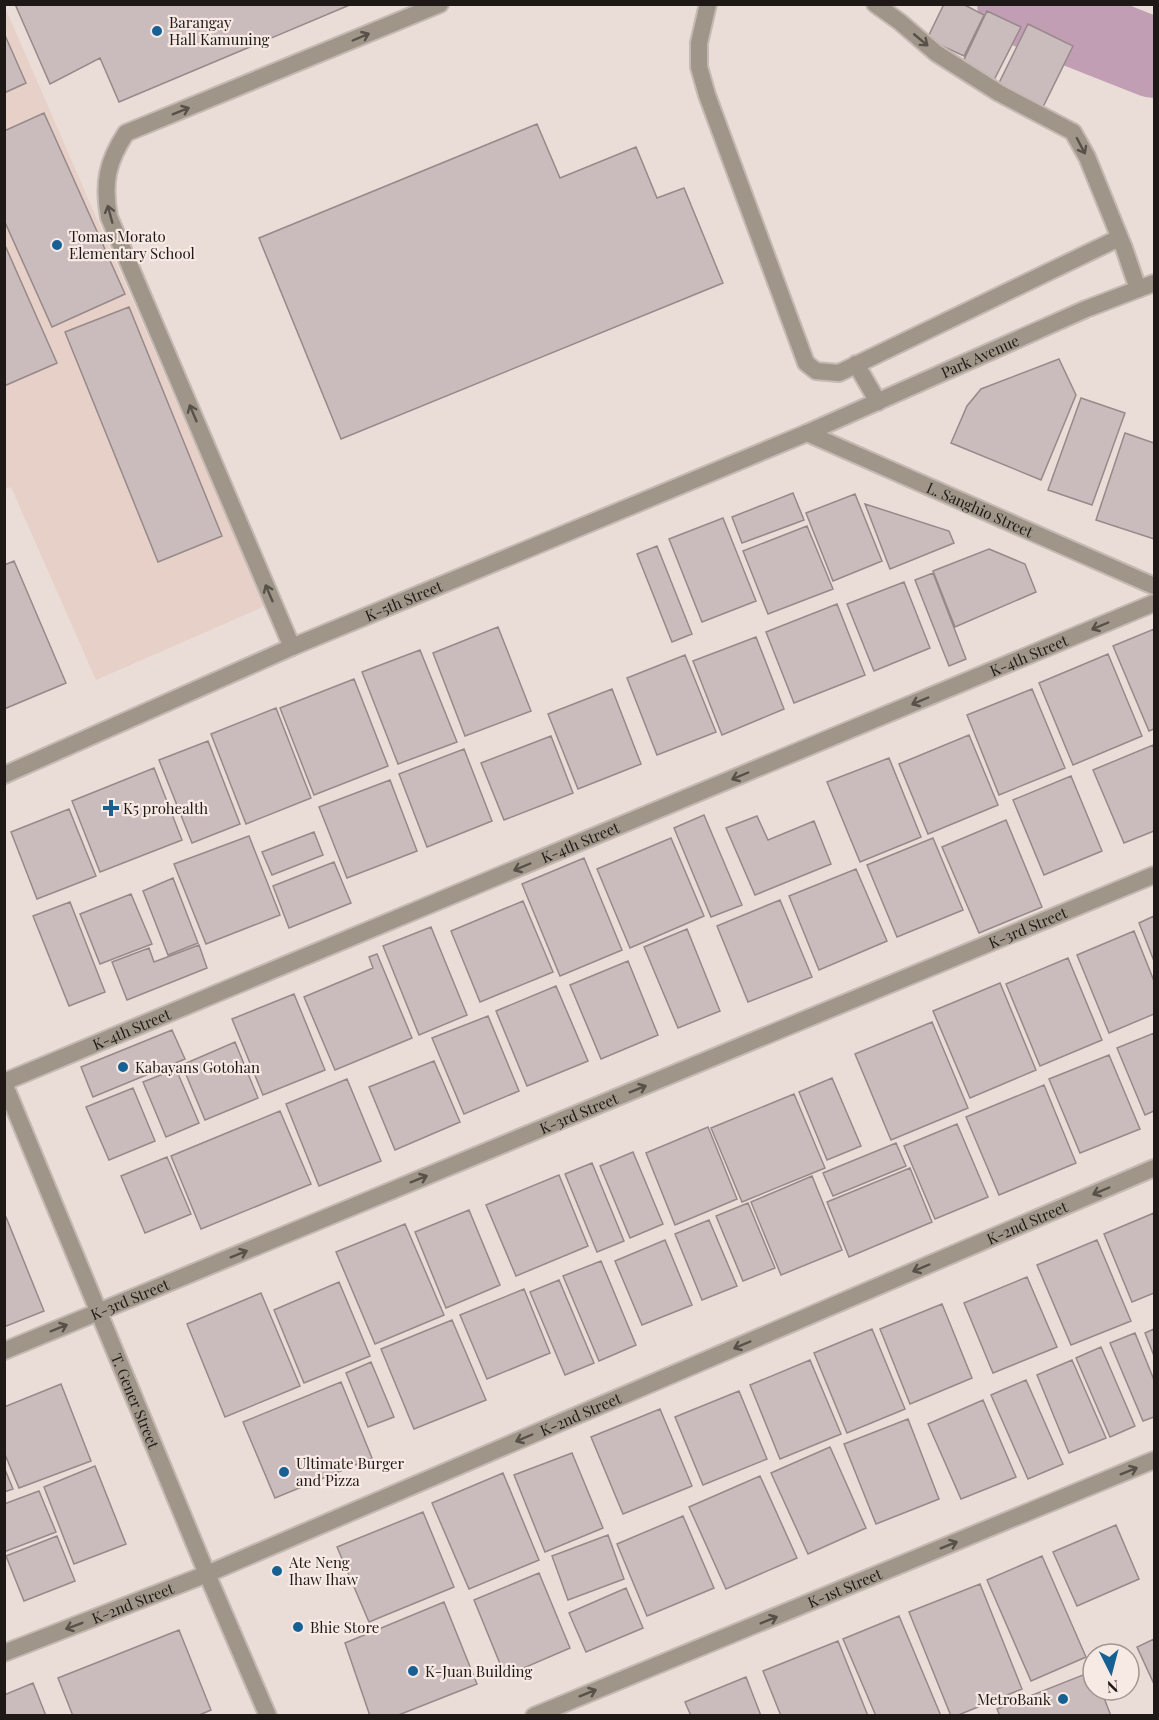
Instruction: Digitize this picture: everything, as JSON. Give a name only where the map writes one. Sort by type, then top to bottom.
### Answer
[{"type":"street","points":[[292,647],[109,217],[106,197],[109,168],[114,151],[126,133],[440,4]]},
{"type":"street","points":[[708,4],[699,43],[699,67],[707,95],[806,363],[816,371],[839,373],[1119,238]]},
{"type":"street","points":[[874,4],[936,52],[981,82],[1073,132],[1087,157],[1138,289]]},
{"type":"street","name":"Park Avenue","points":[[807,433],[1086,309],[1155,283]]},
{"type":"street","points":[[856,364],[878,402]]},
{"type":"street","name":"K-5th Street","points":[[4,775],[292,647],[807,433]]},
{"type":"street","name":"L. Sanghio Street","points":[[807,433],[1155,586]]},
{"type":"street","name":"K-4th Street","points":[[4,1083],[1155,603]]},
{"type":"street","name":"K-3rd Street","points":[[4,1351],[1155,874]]},
{"type":"street","name":"T. Gener Street","points":[[4,1083],[268,1716]]},
{"type":"street","name":"K-2nd Street","points":[[4,1653],[207,1574],[1155,1168]]},
{"type":"street","name":"K-1st Street","points":[[534,1716],[1155,1460]]},
{"type":"shaded area","name":"Tomas Morato Elementary School","points":[[4,5],[265,606],[96,680],[11,487],[5,489]]},
{"type":"building","name":"Barangay Hall Kamuning","points":[[15,4],[352,4],[119,102],[100,58],[50,84]]},
{"type":"building","points":[[944,4],[963,4],[984,15],[964,56],[927,39]]},
{"type":"building","points":[[987,11],[1021,27],[993,82],[961,66]]},
{"type":"building","points":[[1028,24],[1073,46],[1043,107],[998,85]]},
{"type":"building","points":[[4,33],[26,83],[4,93]]},
{"type":"building","points":[[44,113],[125,294],[52,327],[4,220],[4,131]]},
{"type":"building","points":[[537,124],[560,178],[636,147],[657,198],[684,188],[723,283],[341,439],[259,238]]},
{"type":"building","points":[[4,243],[57,363],[4,386]]},
{"type":"building","points":[[129,307],[222,536],[158,562],[65,332]]},
{"type":"building","points":[[1059,359],[1076,395],[1041,480],[951,443],[967,406],[981,389]]},
{"type":"building","points":[[1081,398],[1125,413],[1092,505],[1048,490]]},
{"type":"building","points":[[1125,433],[1154,443],[1154,539],[1096,520]]},
{"type":"building","points":[[793,493],[804,520],[742,543],[732,517]]},
{"type":"building","points":[[855,494],[882,561],[833,581],[806,513]]},
{"type":"building","points":[[865,504],[949,531],[954,543],[890,569]]},
{"type":"building","points":[[723,518],[756,601],[702,622],[669,539]]},
{"type":"building","points":[[807,526],[833,589],[768,614],[743,551]]},
{"type":"building","points":[[657,546],[692,634],[672,642],[637,554]]},
{"type":"building","points":[[989,549],[1025,564],[1036,592],[955,627],[933,571]]},
{"type":"building","points":[[14,561],[66,683],[4,709],[4,565]]},
{"type":"building","points":[[933,573],[966,659],[949,666],[915,580]]},
{"type":"building","points":[[904,582],[930,648],[874,671],[847,604]]},
{"type":"building","points":[[837,604],[865,675],[794,703],[766,632]]},
{"type":"building","points":[[498,627],[531,711],[465,736],[433,653]]},
{"type":"building","points":[[1154,629],[1154,729],[1149,731],[1113,646]]},
{"type":"building","points":[[756,637],[784,709],[722,735],[693,661]]},
{"type":"building","points":[[420,650],[457,742],[398,764],[362,672]]},
{"type":"building","points":[[1108,654],[1142,736],[1073,765],[1039,683]]},
{"type":"building","points":[[685,655],[716,732],[657,755],[627,678]]},
{"type":"building","points":[[354,679],[388,766],[314,795],[280,708]]},
{"type":"building","points":[[612,689],[641,764],[578,789],[548,714]]},
{"type":"building","points":[[1032,689],[1065,768],[999,795],[967,715]]},
{"type":"building","points":[[276,708],[311,798],[246,824],[211,734]]},
{"type":"building","points":[[969,735],[998,805],[928,834],[899,764]]},
{"type":"building","points":[[551,736],[573,793],[504,820],[481,763]]},
{"type":"building","points":[[208,741],[240,824],[192,843],[159,760]]},
{"type":"building","points":[[1153,745],[1154,831],[1124,843],[1093,770]]},
{"type":"building","points":[[464,749],[492,821],[427,847],[399,774]]},
{"type":"building","points":[[889,758],[921,837],[860,862],[827,782]]},
{"type":"building","points":[[154,768],[182,840],[100,872],[72,801]]},
{"type":"building","points":[[1071,776],[1102,851],[1044,875],[1013,800]]},
{"type":"building","points":[[390,780],[417,851],[347,878],[319,807]]},
{"type":"building","points":[[69,809],[96,876],[37,899],[11,832]]},
{"type":"building","points":[[704,815],[742,905],[711,917],[674,828]]},
{"type":"building","points":[[757,816],[768,840],[814,821],[831,864],[755,895],[726,828]]},
{"type":"building","points":[[1006,820],[1042,907],[979,933],[942,847]]},
{"type":"building","points":[[314,832],[323,855],[272,875],[262,852]]},
{"type":"building","points":[[249,836],[280,915],[206,944],[174,864]]},
{"type":"building","points":[[671,838],[704,916],[630,948],[597,869]]},
{"type":"building","points":[[933,838],[963,910],[897,937],[867,865]]},
{"type":"building","points":[[584,858],[622,950],[560,976],[522,884]]},
{"type":"building","points":[[334,862],[351,903],[289,928],[273,886]]},
{"type":"building","points":[[856,869],[887,941],[819,970],[789,896]]},
{"type":"building","points":[[173,878],[198,943],[168,955],[143,891]]},
{"type":"building","points":[[131,894],[152,944],[100,964],[80,914]]},
{"type":"building","points":[[780,900],[812,977],[748,1002],[717,926]]},
{"type":"building","points":[[523,901],[553,972],[480,1002],[451,931]]},
{"type":"building","points":[[70,902],[105,992],[69,1006],[33,916]]},
{"type":"building","points":[[1154,916],[1154,961],[1139,923]]},
{"type":"building","points":[[431,927],[467,1015],[419,1035],[383,946]]},
{"type":"building","points":[[687,929],[720,1011],[678,1028],[644,947]]},
{"type":"building","points":[[1134,931],[1154,981],[1154,1014],[1109,1033],[1077,955]]},
{"type":"building","points":[[199,945],[207,968],[127,1000],[112,962],[149,948],[154,962]]},
{"type":"building","points":[[377,954],[412,1038],[335,1070],[304,997],[373,968],[369,957]]},
{"type":"building","points":[[1068,958],[1102,1040],[1040,1066],[1006,984]]},
{"type":"building","points":[[628,961],[658,1035],[601,1059],[570,985]]},
{"type":"building","points":[[1000,983],[1036,1070],[970,1098],[933,1011]]},
{"type":"building","points":[[556,986],[588,1061],[527,1086],[496,1011]]},
{"type":"building","points":[[294,994],[325,1070],[263,1095],[232,1019]]},
{"type":"building","points":[[488,1016],[519,1091],[464,1114],[432,1038]]},
{"type":"building","points":[[932,1022],[968,1108],[891,1140],[855,1054]]},
{"type":"building","points":[[172,1030],[185,1059],[93,1097],[81,1067]]},
{"type":"building","points":[[1154,1033],[1154,1111],[1145,1115],[1117,1048]]},
{"type":"building","points":[[235,1042],[258,1098],[205,1120],[182,1065]]},
{"type":"building","points":[[1109,1055],[1140,1129],[1080,1153],[1049,1079]]},
{"type":"building","points":[[434,1061],[460,1122],[395,1150],[369,1087]]},
{"type":"building","points":[[176,1069],[199,1123],[166,1137],[143,1082]]},
{"type":"building","points":[[832,1078],[861,1146],[827,1160],[799,1092]]},
{"type":"building","points":[[347,1079],[381,1161],[319,1186],[286,1104]]},
{"type":"building","points":[[1044,1085],[1076,1163],[999,1195],[966,1117]]},
{"type":"building","points":[[133,1088],[155,1141],[109,1160],[86,1107]]},
{"type":"building","points":[[794,1094],[825,1168],[742,1202],[711,1128]]},
{"type":"building","points":[[280,1111],[311,1184],[201,1229],[171,1156]]},
{"type":"building","points":[[957,1124],[988,1197],[935,1219],[904,1146]]},
{"type":"building","points":[[708,1127],[737,1199],[675,1225],[646,1153]]},
{"type":"building","points":[[896,1143],[906,1166],[833,1196],[823,1173]]},
{"type":"building","points":[[633,1152],[663,1224],[630,1238],[600,1166]]},
{"type":"building","points":[[167,1157],[191,1214],[145,1233],[121,1176]]},
{"type":"building","points":[[592,1163],[624,1241],[597,1252],[565,1174]]},
{"type":"building","points":[[910,1168],[932,1222],[849,1257],[827,1202]]},
{"type":"building","points":[[559,1175],[588,1246],[516,1276],[486,1205]]},
{"type":"building","points":[[812,1176],[842,1250],[781,1275],[751,1202]]},
{"type":"building","points":[[748,1203],[775,1268],[743,1281],[716,1216]]},
{"type":"building","points":[[469,1210],[500,1285],[446,1308],[415,1232]]},
{"type":"building","points":[[1154,1213],[1154,1293],[1132,1302],[1104,1234]]},
{"type":"building","points":[[4,1217],[6,1217],[44,1311],[4,1327]]},
{"type":"building","points":[[709,1220],[737,1286],[702,1300],[675,1234]]},
{"type":"building","points":[[405,1224],[444,1315],[375,1344],[336,1252]]},
{"type":"building","points":[[665,1240],[692,1305],[642,1325],[615,1261]]},
{"type":"building","points":[[1097,1240],[1131,1321],[1071,1345],[1037,1265]]},
{"type":"building","points":[[601,1261],[636,1345],[599,1361],[563,1276]]},
{"type":"building","points":[[1027,1277],[1057,1347],[993,1373],[964,1303]]},
{"type":"building","points":[[559,1280],[594,1363],[565,1375],[530,1292]]},
{"type":"building","points":[[339,1282],[370,1356],[304,1383],[274,1310]]},
{"type":"building","points":[[524,1289],[550,1353],[487,1379],[460,1315]]},
{"type":"building","points":[[261,1293],[300,1386],[225,1417],[187,1324]]},
{"type":"building","points":[[942,1304],[972,1378],[910,1404],[880,1329]]},
{"type":"building","points":[[452,1320],[486,1400],[414,1429],[381,1349]]},
{"type":"building","points":[[872,1329],[905,1409],[847,1433],[814,1353]]},
{"type":"building","points":[[1154,1329],[1154,1356],[1145,1333]]},
{"type":"building","points":[[1135,1333],[1154,1380],[1154,1417],[1143,1421],[1110,1343]]},
{"type":"building","points":[[1101,1347],[1135,1426],[1110,1437],[1076,1358]]},
{"type":"building","points":[[810,1360],[841,1434],[780,1459],[750,1385]]},
{"type":"building","points":[[1072,1360],[1106,1438],[1069,1453],[1037,1375]]},
{"type":"building","points":[[371,1362],[394,1417],[368,1427],[346,1373]]},
{"type":"building","points":[[1026,1380],[1063,1464],[1028,1479],[991,1395]]},
{"type":"building","points":[[341,1382],[372,1458],[275,1498],[243,1422]]},
{"type":"building","points":[[61,1384],[91,1461],[19,1488],[4,1452],[4,1407]]},
{"type":"building","points":[[739,1391],[767,1459],[703,1485],[675,1417]]},
{"type":"building","points":[[983,1400],[1016,1477],[961,1499],[928,1424]]},
{"type":"building","points":[[660,1409],[692,1486],[623,1514],[591,1437]]},
{"type":"building","points":[[908,1419],[939,1499],[876,1524],[844,1444]]},
{"type":"building","points":[[830,1447],[866,1528],[808,1554],[771,1473]]},
{"type":"building","points":[[572,1453],[603,1528],[545,1552],[514,1475]]},
{"type":"building","points":[[95,1466],[126,1544],[74,1564],[44,1487]]},
{"type":"building","points":[[4,1467],[13,1489],[4,1492]]},
{"type":"building","points":[[503,1473],[539,1560],[469,1589],[432,1503]]},
{"type":"building","points":[[760,1476],[797,1558],[726,1589],[689,1507]]},
{"type":"building","points":[[39,1491],[56,1532],[4,1552],[4,1504]]},
{"type":"building","points":[[423,1512],[454,1587],[369,1622],[337,1547]]},
{"type":"building","points":[[683,1516],[714,1588],[647,1616],[617,1544]]},
{"type":"building","points":[[1116,1525],[1139,1579],[1077,1606],[1053,1552]]},
{"type":"building","points":[[608,1535],[624,1579],[568,1600],[552,1556]]},
{"type":"building","points":[[57,1536],[75,1581],[24,1601],[6,1556]]},
{"type":"building","points":[[1042,1556],[1081,1646],[1081,1659],[1031,1681],[987,1580]]},
{"type":"building","points":[[539,1573],[570,1648],[505,1676],[474,1600]]},
{"type":"building","points":[[980,1584],[1022,1689],[951,1716],[909,1612]]},
{"type":"building","points":[[626,1588],[643,1628],[586,1652],[569,1613]]},
{"type":"building","name":"K-Juan Building","points":[[444,1602],[477,1684],[396,1716],[370,1716],[345,1643]]},
{"type":"building","points":[[899,1616],[941,1716],[876,1716],[843,1639]]},
{"type":"building","points":[[179,1630],[211,1710],[197,1716],[73,1716],[58,1678]]},
{"type":"building","points":[[1154,1639],[1154,1684],[1141,1656],[1141,1645]]},
{"type":"building","points":[[838,1641],[868,1716],[781,1716],[763,1671]]},
{"type":"building","name":"MetroBank","points":[[1081,1676],[1081,1702],[1106,1702],[1111,1716],[1000,1716],[997,1709]]},
{"type":"building","points":[[746,1677],[761,1716],[691,1716],[685,1702]]},
{"type":"building","points":[[33,1683],[46,1716],[4,1716],[4,1695]]},
{"type":"waterway","points":[[1017,4],[1154,58]]},
{"type":"place","name":"Barangay Hall Kamuning","points":[[157,31]]},
{"type":"place","name":"Tomas Morato Elementary School","points":[[57,245]]},
{"type":"place","name":"K5 prohealth","points":[[111,808]]},
{"type":"place","name":"Kabayans Gotohan","points":[[123,1067]]},
{"type":"place","name":"Ultimate Burger and Pizza","points":[[284,1472]]},
{"type":"place","name":"Ate Neng Ihaw Ihaw","points":[[277,1571]]},
{"type":"place","name":"Bhie Store","points":[[298,1627]]},
{"type":"place","name":"K-Juan Building","points":[[413,1671]]},
{"type":"place","name":"MetroBank","points":[[1063,1699]]}]
